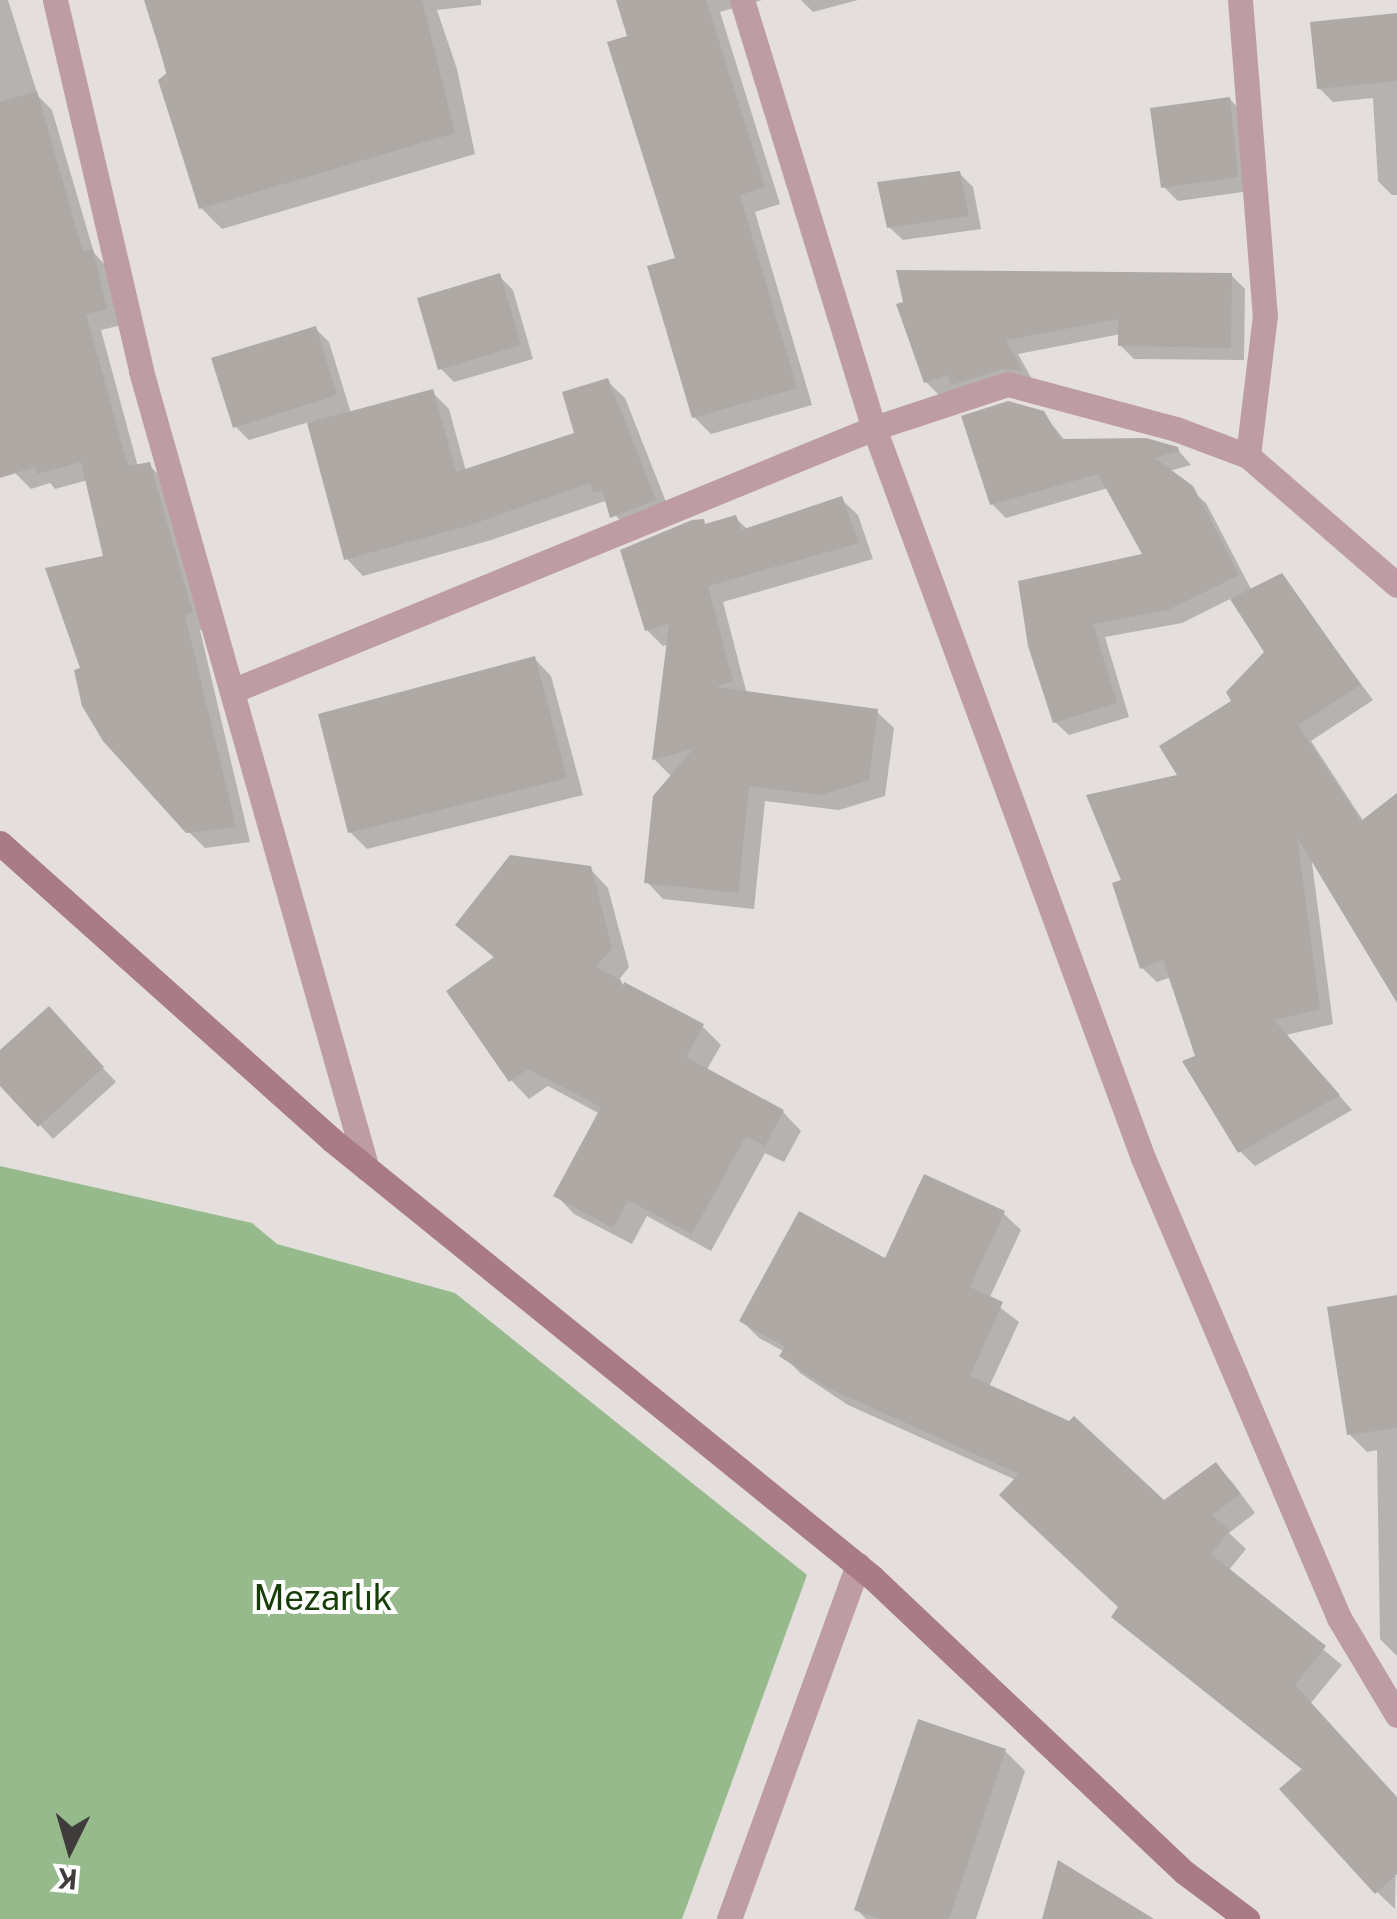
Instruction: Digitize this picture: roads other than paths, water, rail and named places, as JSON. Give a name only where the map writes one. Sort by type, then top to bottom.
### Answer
[{"type":"street","points":[[55,0],[141,371],[368,1169]]},
{"type":"street","points":[[742,0],[874,428],[1143,1158],[1338,1618],[1397,1715]]},
{"type":"street","points":[[1240,0],[1266,316],[1248,456]]},
{"type":"street","points":[[232,691],[874,428],[1008,384],[1176,429],[1248,456],[1397,585]]},
{"type":"street","points":[[0,843],[368,1169],[858,1565],[1184,1872],[1248,1919]]},
{"type":"street","points":[[729,1919],[858,1565]]},
{"type":"park label","name":"Mezarlık","points":[[323,1598]]}]
